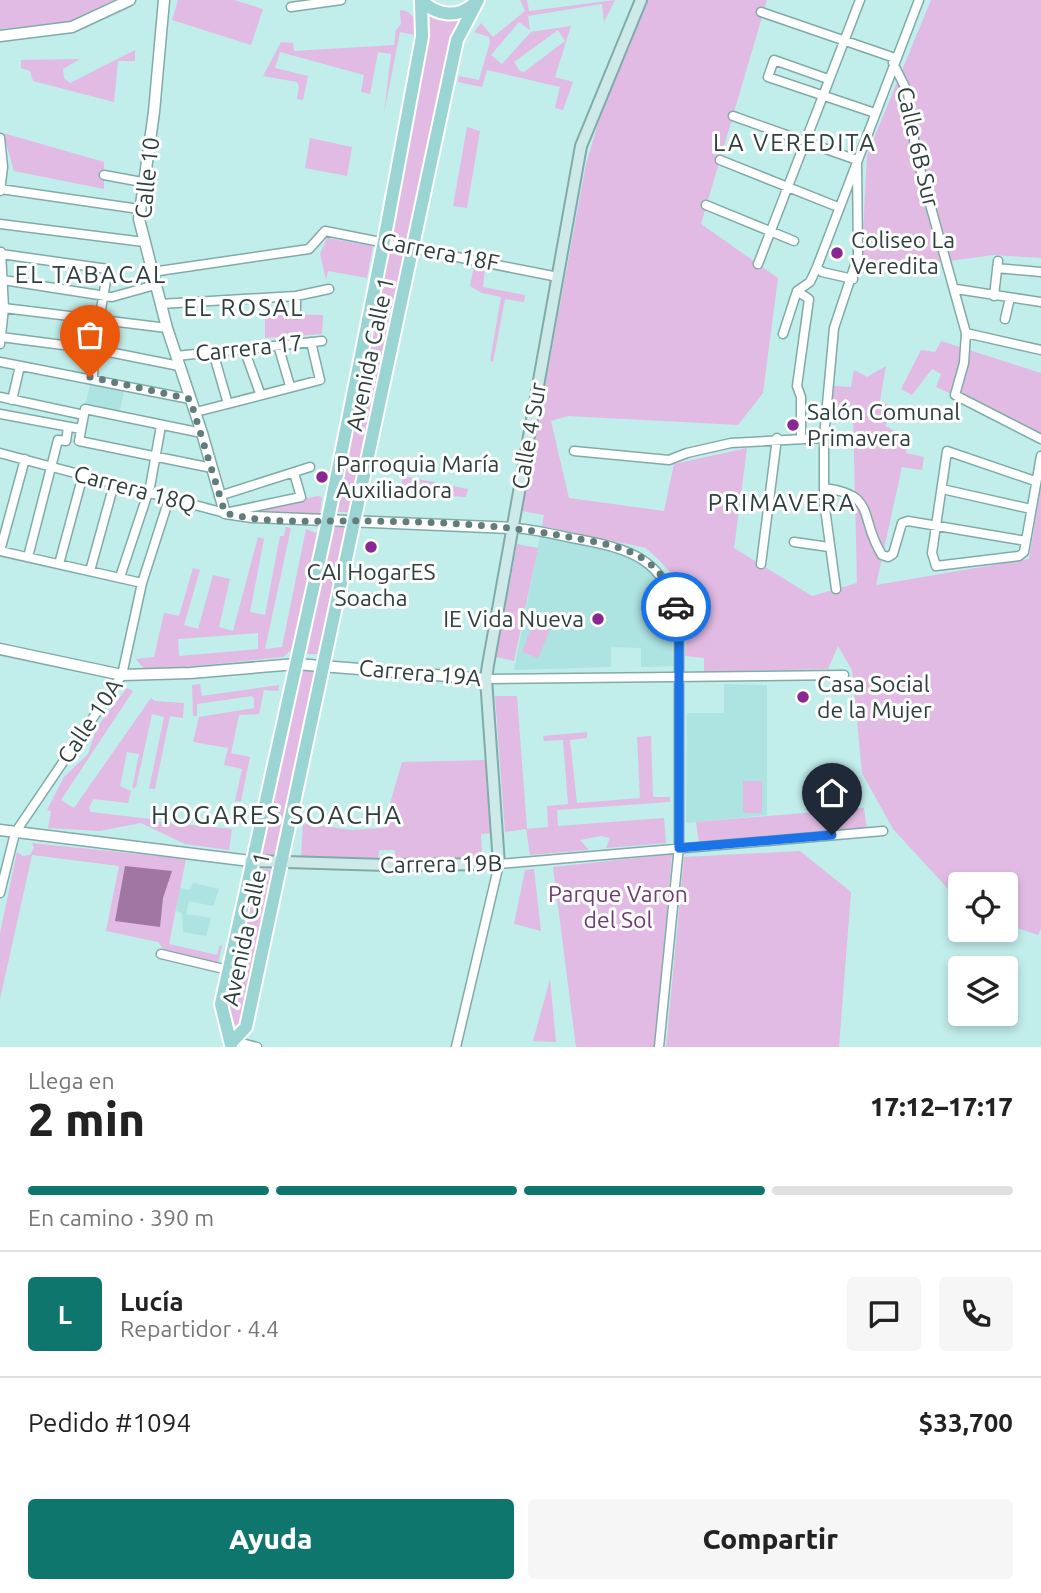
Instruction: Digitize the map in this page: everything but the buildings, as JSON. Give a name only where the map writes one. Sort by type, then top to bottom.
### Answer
[{"type":"main road","points":[[421,0],[437,12],[446,14],[465,10],[479,1]]},
{"type":"main road","name":"Avenida Calle 1","points":[[232,1044],[221,1004],[250,861],[327,520],[384,241],[422,37],[421,0]]},
{"type":"main road","name":"Calle 4 Sur","points":[[499,864],[486,679],[581,146],[640,0]]},
{"type":"main road","name":"Avenida Calle 1","points":[[232,1044],[246,1027],[457,40],[479,1]]},
{"type":"main road","name":"Carrera 19B","points":[[250,861],[499,864]]},
{"type":"street","points":[[0,36],[72,27],[130,0]]},
{"type":"street","name":"Calle 10","points":[[164,0],[154,113],[139,209],[144,242],[160,304],[225,513]]},
{"type":"street","points":[[291,7],[341,0]]},
{"type":"street","points":[[758,264],[821,95],[860,0]]},
{"type":"street","points":[[783,334],[797,291],[810,282],[817,267],[919,0]]},
{"type":"street","points":[[761,12],[894,60]]},
{"type":"street","points":[[828,79],[774,60],[768,77],[874,113]]},
{"type":"street","name":"Calle 6B Sur","points":[[894,60],[908,93],[916,154],[956,289],[966,333],[964,363],[955,395],[1041,438]]},
{"type":"street","points":[[733,116],[857,160]]},
{"type":"street","points":[[0,138],[3,167],[0,194]]},
{"type":"street","points":[[720,160],[838,207]]},
{"type":"street","points":[[836,589],[824,488],[824,438],[834,328],[853,279],[858,243],[857,160]]},
{"type":"street","points":[[104,175],[142,182]]},
{"type":"street","points":[[0,189],[139,209]]},
{"type":"street","points":[[706,205],[794,241]]},
{"type":"street","points":[[0,224],[144,242]]},
{"type":"street","name":"Carrera 18F","points":[[152,272],[313,247],[322,232],[414,246],[558,276]]},
{"type":"street","points":[[1,340],[4,308],[1,252],[108,269],[94,349],[93,378]]},
{"type":"street","points":[[994,296],[998,264],[1041,272]]},
{"type":"street","points":[[817,267],[822,272],[853,279]]},
{"type":"street","points":[[4,280],[112,297],[155,285]]},
{"type":"street","points":[[160,304],[296,296],[329,289]]},
{"type":"street","points":[[956,289],[1041,302]]},
{"type":"street","points":[[797,291],[809,299],[797,386],[801,397],[801,438]]},
{"type":"street","points":[[296,296],[296,314]]},
{"type":"street","points":[[1005,319],[1010,298]]},
{"type":"street","points":[[4,308],[167,328]]},
{"type":"street","points":[[966,333],[1041,351]]},
{"type":"street","name":"Carrera 17","points":[[1,340],[177,361],[213,352],[322,341]]},
{"type":"street","points":[[195,412],[260,393],[320,380],[311,342]]},
{"type":"street","points":[[278,345],[290,386]]},
{"type":"street","points":[[244,349],[260,393]]},
{"type":"street","points":[[213,352],[228,404]]},
{"type":"street","points":[[0,362],[190,399]]},
{"type":"street","points":[[12,400],[20,366]]},
{"type":"street","points":[[0,397],[202,433]]},
{"type":"street","points":[[86,412],[79,441],[212,468]]},
{"type":"street","points":[[0,414],[81,429]]},
{"type":"street","points":[[120,577],[148,493],[161,426]]},
{"type":"street","points":[[28,557],[58,440],[66,441],[68,428]]},
{"type":"street","points":[[574,451],[669,460],[731,443],[777,438],[824,438]]},
{"type":"street","points":[[761,564],[777,438]]},
{"type":"street","points":[[1035,481],[947,451],[938,528],[932,553],[936,566],[1019,556],[1024,552],[1041,456]]},
{"type":"street","name":"Carrera 18Q","points":[[0,453],[225,513],[513,528],[602,544],[645,559],[659,572],[675,600],[679,623],[679,678]]},
{"type":"street","points":[[25,459],[0,551],[142,583]]},
{"type":"street","points":[[219,496],[310,467]]},
{"type":"street","points":[[225,513],[301,497],[294,473]]},
{"type":"street","points":[[59,564],[83,475]]},
{"type":"street","points":[[90,571],[114,484]]},
{"type":"street","points":[[824,488],[850,491],[859,498],[882,555],[888,557],[893,554],[902,523],[908,521],[1026,541]]},
{"type":"street","points":[[943,489],[1031,509]]},
{"type":"street","name":"Calle 10A","points":[[0,893],[15,834],[122,675],[142,583],[169,499]]},
{"type":"street","points":[[794,542],[829,547]]},
{"type":"street","name":"Carrera 19A","points":[[0,649],[122,675],[190,674],[296,664],[486,679],[844,675]]},
{"type":"street","points":[[659,1047],[679,848],[679,678]]},
{"type":"street","name":"Carrera 19B","points":[[0,830],[15,834],[250,861]]},
{"type":"street","name":"Carrera 19B","points":[[499,864],[883,831]]},
{"type":"street","name":"Calle 4 Sur","points":[[456,1047],[499,864]]},
{"type":"street","points":[[161,954],[228,970]]},
{"type":"street","points":[[232,1044],[257,1047]]},
{"type":"shaded area","points":[[91,381],[125,388],[119,414],[85,406]]},
{"type":"shaded area","name":"IE Vida Nueva","points":[[540,536],[626,555],[657,576],[671,603],[673,666],[641,667],[641,648],[611,647],[611,667],[514,670]]},
{"type":"shaded area","points":[[724,684],[767,685],[767,815],[686,823],[687,713],[724,713]]},
{"type":"shaded area","points":[[125,866],[172,871],[163,898],[160,927],[115,921]]},
{"type":"shaded area","points":[[193,883],[219,889],[213,906],[189,901],[186,914],[211,918],[206,936],[183,932],[182,913],[176,911],[180,888],[190,890]]},
{"type":"green space","points":[[0,0],[115,0],[65,23],[0,29]]},
{"type":"green space","points":[[178,0],[234,0],[263,9],[251,45],[172,20]]},
{"type":"green space","points":[[520,0],[527,0],[529,11],[615,0],[604,22],[602,4],[528,16],[530,30],[519,22],[491,55],[502,64],[530,33],[536,36],[530,32],[571,26],[555,77],[573,82],[563,110],[555,108],[560,87],[487,70],[482,87],[458,82],[459,76],[479,80],[490,42],[489,37],[474,32],[481,23],[493,37],[525,11]],"holes":[[[558,30],[565,41],[524,72],[520,71],[514,62]]]},
{"type":"green space","points":[[645,0],[767,0],[701,224],[778,278],[763,393],[738,425],[568,416],[551,421],[569,498],[664,511],[674,464],[747,448],[734,548],[812,596],[857,583],[853,411],[831,409],[834,386],[851,387],[854,370],[867,377],[886,366],[880,401],[895,408],[885,426],[909,438],[906,453],[924,457],[922,470],[902,467],[876,585],[1029,559],[1041,487],[1041,929],[1038,935],[1018,928],[1018,872],[948,872],[948,889],[893,829],[862,773],[852,670],[838,646],[828,669],[704,672],[704,658],[685,656],[687,614],[681,584],[646,548],[542,526],[544,515],[522,511],[586,164],[600,117]]},
{"type":"green space","points":[[931,0],[1041,0],[1041,258],[993,255],[861,273],[867,155]]},
{"type":"green space","points":[[400,10],[409,12],[414,18],[415,35],[400,32],[384,113],[391,54],[378,52],[370,94],[361,92],[364,75],[280,52],[275,68],[308,76],[303,100],[297,99],[297,82],[263,76],[281,42],[293,43],[294,51],[394,45],[396,30],[401,24]]},
{"type":"green space","points":[[427,11],[465,14],[407,240],[392,237],[389,233],[429,35]]},
{"type":"green space","points":[[135,50],[135,61],[118,61],[114,102],[33,81],[30,71],[21,68],[21,60],[80,59],[63,69],[64,78],[70,83]]},
{"type":"green space","points":[[467,127],[480,131],[467,208],[453,206]]},
{"type":"green space","points":[[3,133],[104,162],[104,189],[14,171]]},
{"type":"green space","points":[[310,138],[352,147],[347,176],[305,168]]},
{"type":"green space","points":[[327,238],[373,246],[367,278],[328,271],[326,280],[320,254]]},
{"type":"green space","points":[[390,248],[406,251],[409,255],[350,512],[335,512]]},
{"type":"green space","points":[[474,266],[485,269],[483,287],[525,295],[524,302],[505,299],[493,362],[490,361],[501,297],[482,293],[470,286]]},
{"type":"green space","points":[[265,314],[323,315],[322,334],[265,338]]},
{"type":"green space","points":[[941,341],[1041,373],[1041,435],[936,387],[941,374],[932,369],[912,395],[901,389],[921,350],[935,352]]},
{"type":"green space","points":[[403,476],[468,489],[466,497],[400,493]]},
{"type":"green space","points":[[322,497],[320,514],[243,510]]},
{"type":"green space","points":[[343,524],[349,528],[321,650],[318,654],[307,654],[332,527]]},
{"type":"green space","points":[[286,527],[291,528],[265,649],[282,647],[306,529],[319,534],[294,648],[283,657],[146,671],[136,659],[154,657],[164,613],[179,616],[193,568],[200,570],[184,625],[198,629],[213,575],[230,579],[219,627],[233,631],[258,537],[264,539],[250,612],[265,615],[280,536],[284,536]],"holes":[[[258,633],[258,649],[179,656],[178,639]]]},
{"type":"green space","points":[[517,544],[538,548],[514,661],[496,657]]},
{"type":"green space","points":[[533,623],[550,630],[538,658],[522,652]]},
{"type":"green space","points":[[314,670],[318,675],[276,857],[258,855],[299,671]]},
{"type":"green space","points":[[200,684],[202,696],[279,685],[278,691],[264,690],[259,714],[239,715],[231,753],[250,757],[241,801],[235,801],[242,769],[224,765],[228,748],[193,742],[199,717],[254,708],[254,699],[252,696],[197,704],[197,716],[193,716],[192,685]]},
{"type":"green space","points":[[127,688],[133,691],[61,800],[74,808],[151,698],[155,701],[184,703],[183,718],[170,716],[155,789],[149,789],[164,717],[152,714],[136,787],[132,789],[139,754],[127,752],[120,786],[131,791],[128,803],[93,799],[89,808],[91,812],[151,821],[232,829],[229,850],[185,844],[141,823],[99,831],[48,828],[51,811],[47,810],[64,777],[88,754],[97,727]]},
{"type":"green space","points":[[495,696],[517,696],[527,829],[548,827],[547,806],[568,804],[563,740],[544,741],[543,736],[587,732],[587,738],[570,740],[577,803],[640,798],[637,737],[651,736],[653,797],[670,797],[670,802],[557,810],[558,826],[664,818],[666,843],[606,848],[610,838],[601,836],[580,840],[589,850],[530,855],[526,829],[505,832]]},
{"type":"green space","points":[[487,760],[492,833],[481,834],[482,859],[395,860],[395,850],[379,850],[378,860],[301,856],[303,823],[351,830],[383,828],[402,762]]},
{"type":"green space","points":[[743,781],[762,781],[762,813],[743,813]]},
{"type":"green space","points":[[864,808],[867,829],[699,843],[696,822]]},
{"type":"green space","points":[[32,843],[186,859],[169,944],[217,955],[220,945],[218,963],[165,951],[158,942],[106,931],[119,866],[32,855],[0,999],[0,933],[17,852],[23,856],[30,855],[34,848]]},
{"type":"green space","points":[[800,851],[851,892],[839,1047],[666,1047],[684,857]]},
{"type":"green space","name":"Parque Varon del Sol","points":[[672,854],[655,1047],[576,1047],[553,867]]},
{"type":"green space","points":[[255,868],[274,870],[240,1031],[237,1031],[227,1002]]},
{"type":"green space","points":[[534,869],[541,931],[514,924],[525,870]]},
{"type":"green space","points":[[550,979],[556,1042],[533,1041]]},
{"type":"way so far","points":[[90,377],[190,399],[225,513],[314,520],[479,524],[521,528],[590,541],[625,550],[645,559],[668,585],[676,607]]},
{"type":"place","name":"Coliseo La Veredita","points":[[837,253]]},
{"type":"place","name":"Salón Comunal Primavera","points":[[793,425]]},
{"type":"place","name":"Parroquia María Auxiliadora","points":[[322,477]]},
{"type":"place","name":"CAI HogarES Soacha","points":[[371,547]]},
{"type":"place","name":"IE Vida Nueva","points":[[598,619]]},
{"type":"place","name":"Casa Social de la Mujer","points":[[803,697]]},
{"type":"district","name":"LA VEREDITA","points":[[795,143]]},
{"type":"district","name":"EL TABACAL","points":[[91,275]]},
{"type":"district","name":"EL ROSAL","points":[[244,308]]},
{"type":"district","name":"PRIMAVERA","points":[[782,503]]},
{"type":"district","name":"HOGARES SOACHA","points":[[277,815]]},
{"type":"route","points":[[676,607],[679,623],[679,848],[832,835]]}]
